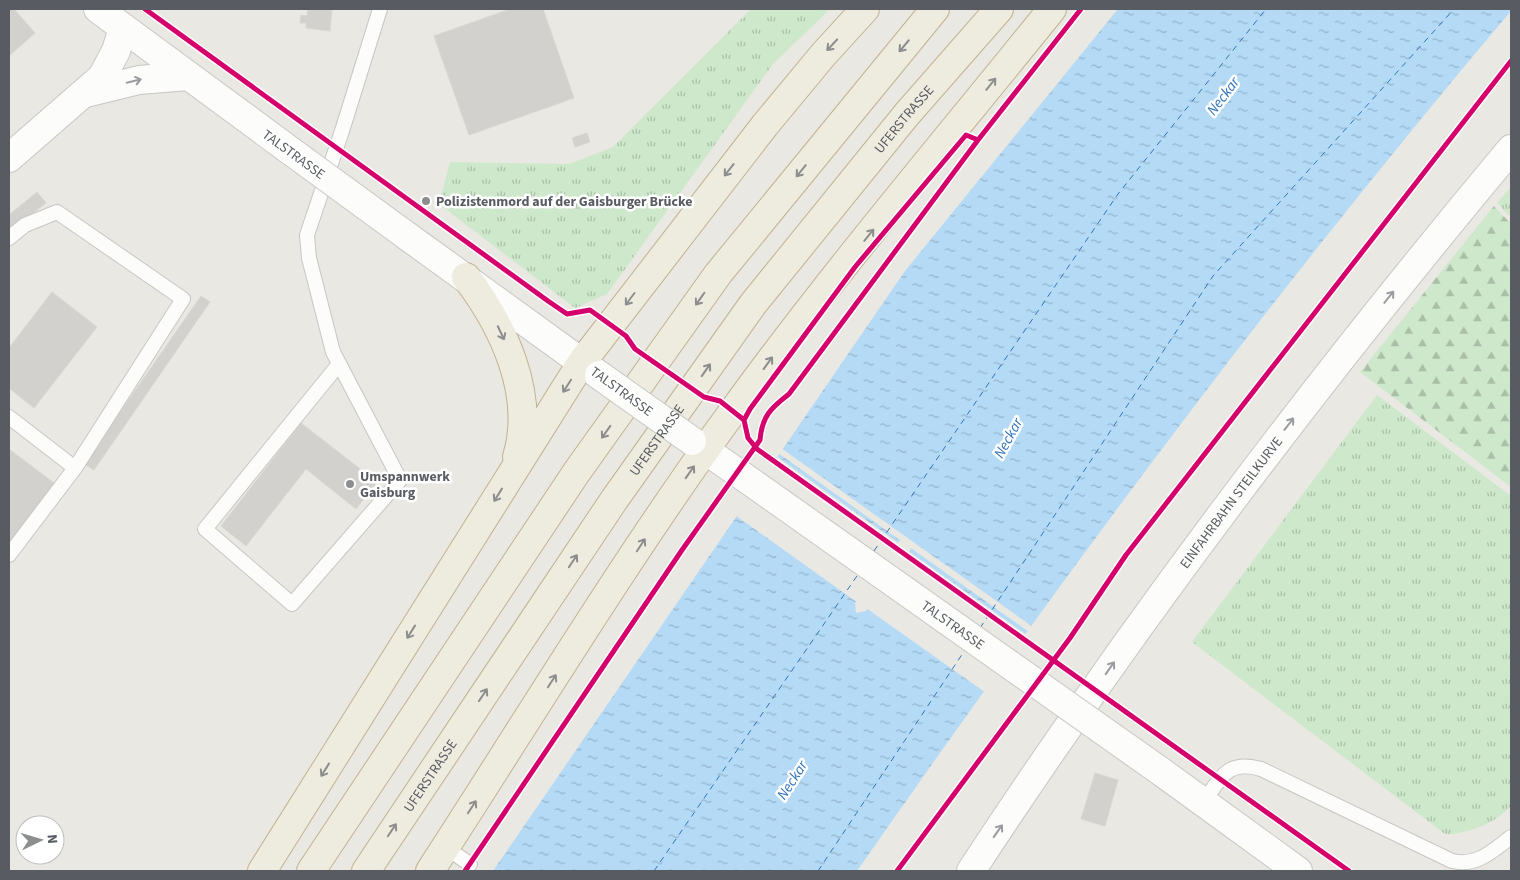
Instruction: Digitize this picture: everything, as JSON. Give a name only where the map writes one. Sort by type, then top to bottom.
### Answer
[{"type":"highway","points":[[262,871],[512,472],[591,368],[765,125],[823,55],[865,9]]},
{"type":"highway","points":[[311,871],[576,473],[718,274],[935,9]]},
{"type":"highway","name":"UFERSTRASSE","points":[[366,871],[614,500],[753,304],[907,114],[999,9]]},
{"type":"highway","points":[[430,871],[664,508],[794,329],[1052,9]]},
{"type":"highway","points":[[466,277],[492,315],[515,369],[522,428],[520,447],[512,472]]},
{"type":"main road","name":"TALSTRASSE","points":[[98,9],[407,236],[706,451],[1163,773],[1298,871]]},
{"type":"main road","points":[[9,158],[102,76],[116,51],[123,28]]},
{"type":"main road","points":[[86,92],[139,80],[188,76]]},
{"type":"main road","name":"EINFAHRBAHN STEILKURVE","points":[[970,871],[1165,588],[1252,471],[1414,265],[1511,150]]},
{"type":"lane","points":[[339,364],[205,529],[292,604],[400,480],[333,352],[309,258],[307,235],[380,9]]},
{"type":"lane","points":[[9,238],[25,225],[57,212],[183,299],[75,468],[9,555]]},
{"type":"lane","points":[[9,417],[75,468]]},
{"type":"lane","points":[[1203,803],[1225,772],[1233,767],[1245,766],[1261,770],[1452,861],[1473,863],[1483,858],[1511,837]]},
{"type":"lane","points":[[446,848],[470,864]]},
{"type":"green space","points":[[751,9],[830,9],[773,64],[607,294],[575,308],[439,204],[450,162],[569,164],[613,147]]},
{"type":"green space","points":[[1511,187],[1511,217],[1497,203]]},
{"type":"green space","points":[[1494,206],[1511,224],[1511,487],[1360,372]]},
{"type":"green space","points":[[1377,395],[1511,496],[1511,805],[1499,817],[1490,822],[1472,830],[1453,834],[1445,834],[1192,642]]},
{"type":"water","name":"Neckar","points":[[1118,9],[1511,9],[1339,220],[1174,433],[1013,650],[857,871],[493,871],[905,271]],"holes":[[[909,540],[911,549],[866,611],[856,613],[855,603],[899,541]]]},
{"type":"pier","points":[[781,448],[1033,627],[1029,632],[908,546],[907,542],[904,543],[778,453]]},
{"type":"pier","points":[[776,456],[900,544],[858,603],[735,515]]},
{"type":"pier","points":[[907,550],[1027,635],[986,693],[866,608]]},
{"type":"building","points":[[9,9],[14,9],[35,33],[9,56]]},
{"type":"building","points":[[308,9],[332,9],[330,31],[306,28],[306,23],[300,23],[301,15],[307,16]]},
{"type":"building","points":[[510,9],[543,9],[574,98],[469,135],[434,36]]},
{"type":"building","points":[[587,133],[590,142],[575,147],[572,138]]},
{"type":"building","points":[[37,192],[46,203],[9,232],[9,215]]},
{"type":"building","points":[[52,292],[97,327],[34,408],[9,388],[9,348]]},
{"type":"building","points":[[201,296],[210,302],[94,470],[84,464]]},
{"type":"building","name":"Umspannwerk Gaisburg","points":[[301,423],[377,482],[356,509],[306,469],[246,546],[221,526]]},
{"type":"building","points":[[9,449],[54,483],[9,543]]},
{"type":"building","points":[[1095,773],[1118,780],[1105,826],[1081,819]]},
{"type":"ferry route","points":[[874,551],[1118,194],[1266,9]]},
{"type":"ferry route","points":[[980,628],[1213,276],[1454,9]]},
{"type":"ferry route","points":[[654,871],[859,573]]},
{"type":"ferry route","points":[[818,871],[965,650]]},
{"type":"cycle path","points":[[145,9],[567,314],[590,310],[626,336],[635,349],[704,397],[720,401],[744,420],[748,438],[757,449],[1349,871]]},
{"type":"cycle path","points":[[465,871],[682,550],[760,440],[768,413],[789,394],[978,140],[1081,9]]},
{"type":"cycle path","points":[[897,871],[1070,638],[1126,555],[1511,61]]},
{"type":"cycle path","points":[[744,420],[750,409],[855,267],[966,135],[978,140]]},
{"type":"place","name":"Polizistenmord auf der Gaisburger Brücke","points":[[426,201]]},
{"type":"place","name":"Umspannwerk Gaisburg","points":[[350,484]]}]
